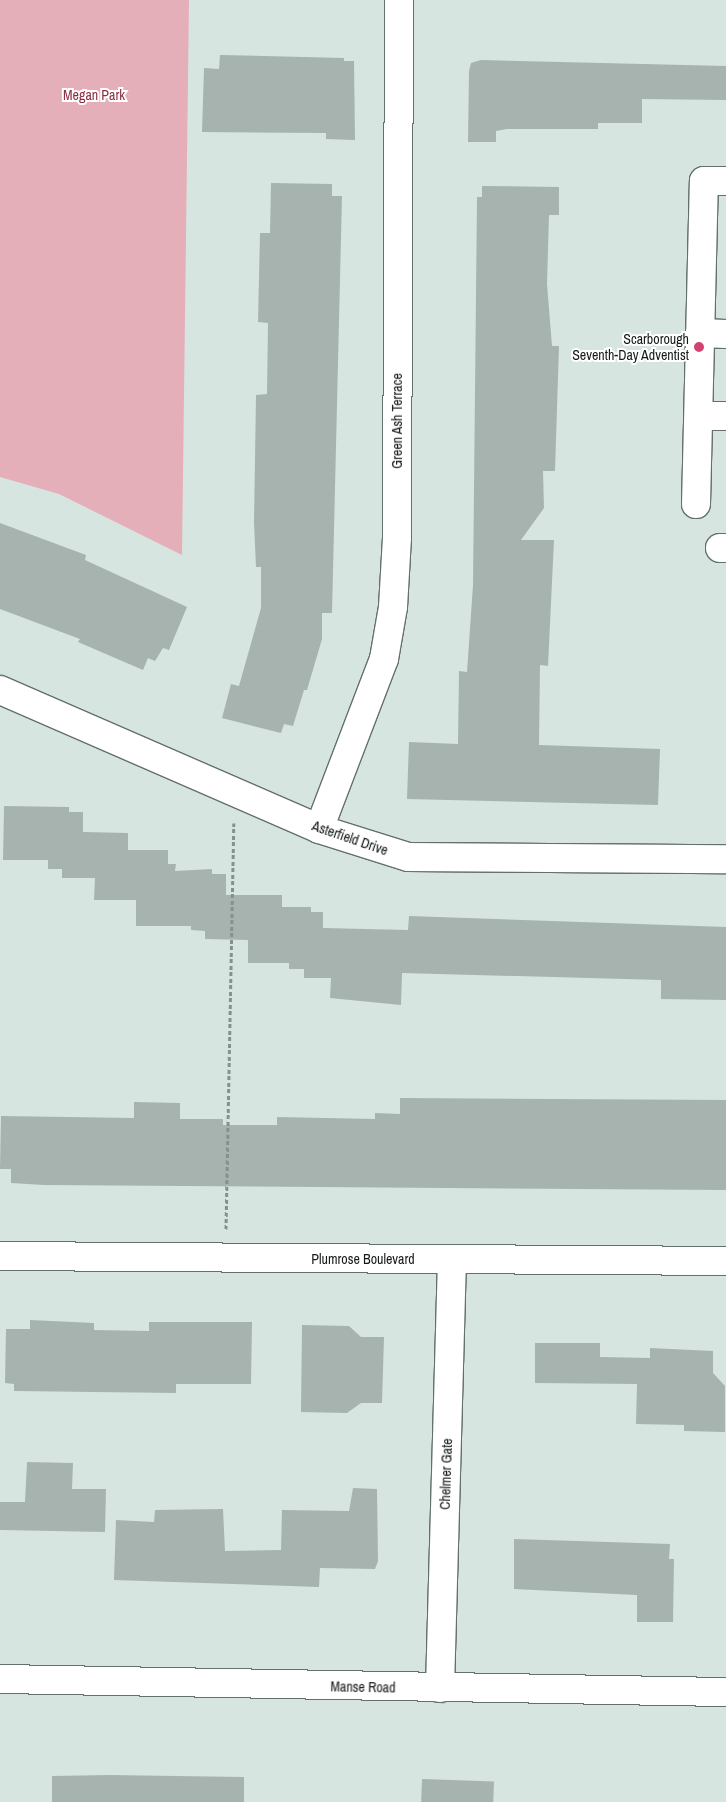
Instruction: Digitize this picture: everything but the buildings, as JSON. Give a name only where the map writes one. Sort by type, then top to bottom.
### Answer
[{"type":"street","name":"Green Ash Terrace","points":[[320,829],[384,659],[393,607],[397,538],[399,0]]},
{"type":"street","points":[[696,504],[698,416],[713,333],[704,181],[726,181]]},
{"type":"street","points":[[698,416],[726,416]]},
{"type":"street","name":"Asterfield Drive","points":[[0,690],[320,829],[408,857],[726,860]]},
{"type":"street","name":"Plumrose Boulevard","points":[[0,1256],[726,1261]]},
{"type":"street","name":"Chelmer Gate","points":[[440,1688],[452,1260]]},
{"type":"street","name":"Manse Road","points":[[0,1679],[726,1692]]},
{"type":"path","points":[[226,1222],[233,843]]},
{"type":"green space","name":"Megan Park","points":[[0,0],[189,0],[182,555],[59,494],[0,477]]},
{"type":"place","name":"Scarborough Seventh-Day Adventist","points":[[699,347]]}]
